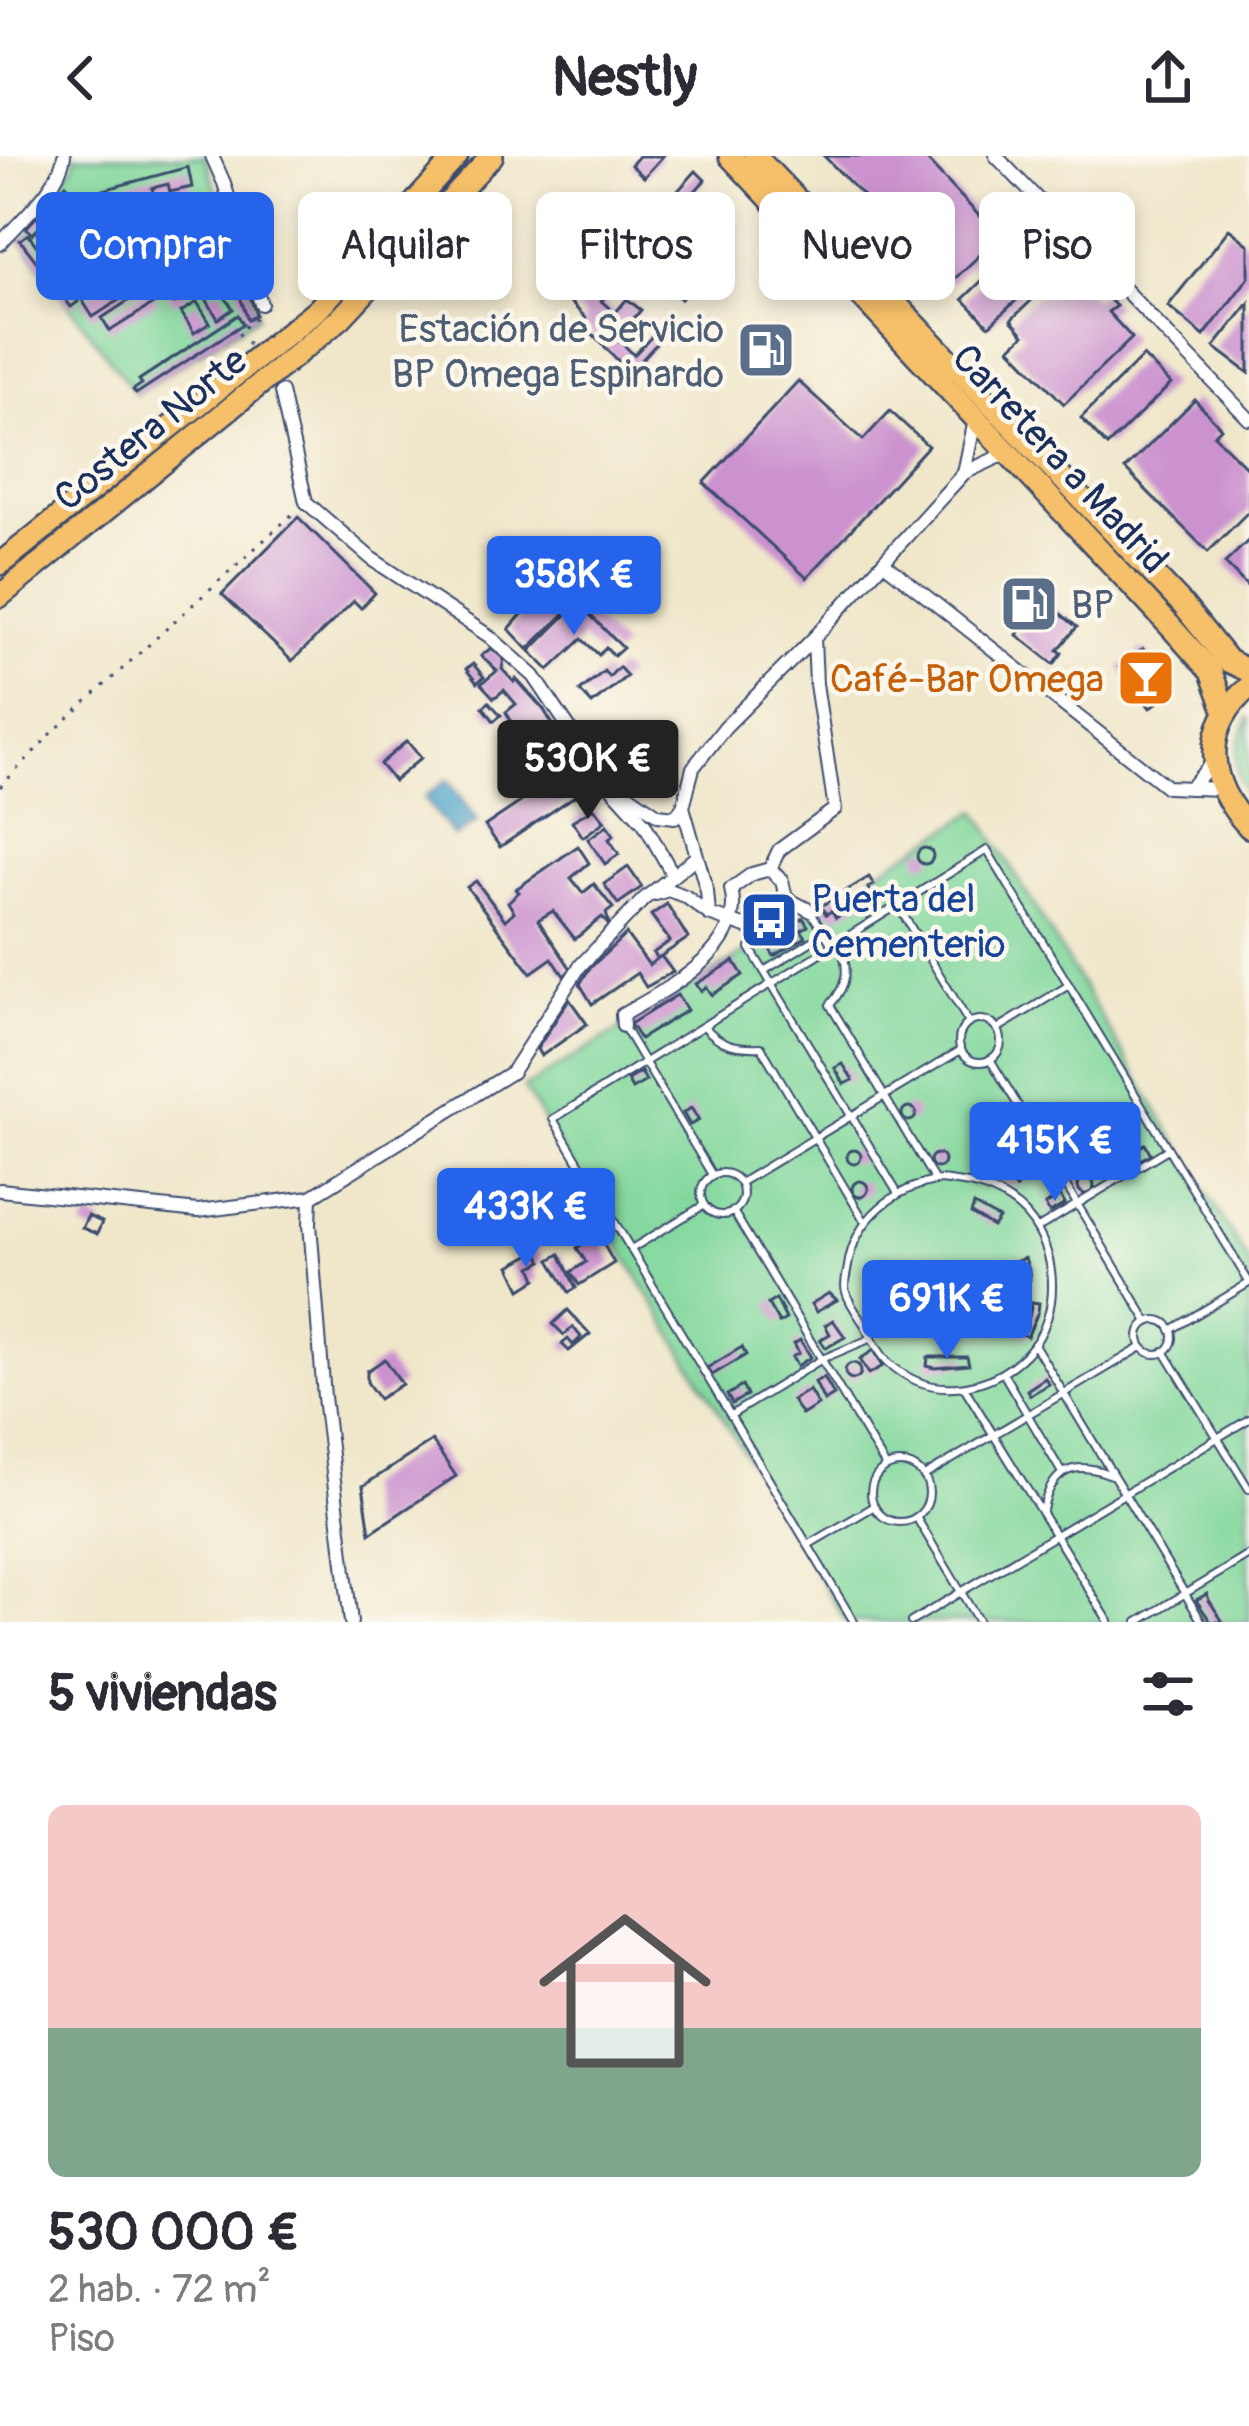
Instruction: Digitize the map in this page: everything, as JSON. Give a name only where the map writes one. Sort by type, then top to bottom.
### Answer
[{"type":"main road","name":"Costera Norte","points":[[0,564],[320,307],[457,156]]},
{"type":"main road","name":"Costera Norte","points":[[0,596],[341,318],[492,156]]},
{"type":"main road","name":"Carretera a Madrid","points":[[730,156],[1211,672],[1226,713]]},
{"type":"main road","name":"Carretera a Madrid","points":[[755,156],[1167,588],[1228,661],[1249,671]]},
{"type":"main road","points":[[1249,687],[1226,713],[1215,760],[1226,803],[1249,827]]},
{"type":"street","points":[[0,244],[47,189],[64,156]]},
{"type":"street","points":[[212,156],[261,304]]},
{"type":"street","points":[[996,156],[1249,419]]},
{"type":"street","points":[[281,392],[306,502],[372,559],[489,636],[534,676],[603,778],[644,823],[673,875]]},
{"type":"street","points":[[964,473],[975,420]]},
{"type":"street","points":[[603,778],[658,815],[675,817],[683,807],[693,768],[725,727],[814,638],[964,473],[1007,453]]},
{"type":"street","points":[[901,544],[907,584]]},
{"type":"street","points":[[884,563],[1167,787],[1221,789]]},
{"type":"street","points":[[731,889],[752,874],[770,869],[779,850],[829,817],[835,808],[816,684],[814,638]]},
{"type":"street","points":[[1190,788],[1215,760]]},
{"type":"street","points":[[683,807],[709,914]]},
{"type":"street","points":[[0,1190],[198,1211],[311,1197],[512,1072],[580,966],[644,899],[695,858]]},
{"type":"street","points":[[770,869],[782,881],[786,898],[811,911]]},
{"type":"street","points":[[702,878],[731,889]]},
{"type":"street","points":[[623,1026],[622,1015],[686,976],[706,958],[731,922],[731,889]]},
{"type":"street","points":[[644,899],[668,890],[709,914],[749,928],[775,912],[786,898]]},
{"type":"street","points":[[311,1197],[324,1397],[351,1622]]},
{"type":"lane","points":[[854,1622],[553,1119],[987,850],[1249,1283],[1171,1330]]},
{"type":"lane","points":[[898,906],[969,1023]]},
{"type":"lane","points":[[811,911],[846,958],[846,981],[830,1005],[934,1181]]},
{"type":"lane","points":[[764,970],[825,933]]},
{"type":"lane","points":[[750,948],[898,1193]]},
{"type":"lane","points":[[997,1029],[1069,985]]},
{"type":"lane","points":[[987,1021],[997,1029],[999,1048],[990,1059],[970,1060],[961,1050],[958,1038],[969,1023],[987,1021]]},
{"type":"lane","points":[[623,1026],[712,1175]]},
{"type":"lane","points":[[704,1026],[726,1044],[760,1047],[865,1222]]},
{"type":"lane","points":[[740,1183],[961,1050]]},
{"type":"lane","points":[[990,1059],[1148,1322]]},
{"type":"lane","points":[[1037,1228],[1168,1149]]},
{"type":"lane","points":[[730,1174],[740,1183],[743,1195],[733,1211],[720,1215],[704,1205],[700,1192],[712,1175],[730,1174]]},
{"type":"lane","points":[[934,1181],[981,1185],[1015,1203],[1037,1228],[1053,1275],[1048,1315],[1034,1344],[1003,1373],[964,1387],[915,1383],[886,1360],[844,1290],[850,1250],[865,1222],[898,1193],[934,1181]]},
{"type":"lane","points":[[631,1249],[704,1205]]},
{"type":"lane","points":[[733,1211],[886,1467]]},
{"type":"lane","points":[[1161,1321],[1171,1330],[1173,1340],[1164,1352],[1155,1354],[1142,1347],[1139,1336],[1148,1322],[1161,1321]]},
{"type":"lane","points":[[730,1415],[822,1359],[872,1338]]},
{"type":"lane","points":[[1034,1344],[1202,1622]]},
{"type":"lane","points":[[924,1476],[1142,1347]]},
{"type":"lane","points":[[1164,1352],[1249,1489]]},
{"type":"lane","points":[[1003,1373],[1063,1473]]},
{"type":"lane","points":[[964,1387],[1109,1622]]},
{"type":"lane","points":[[911,1622],[1249,1419]]},
{"type":"lane","points":[[903,1464],[924,1476],[927,1503],[916,1517],[888,1520],[874,1507],[871,1489],[886,1467],[903,1464]]},
{"type":"lane","points":[[1042,1514],[1050,1485],[1063,1473],[1092,1467],[1114,1475]]},
{"type":"lane","points":[[808,1545],[874,1507]]},
{"type":"lane","points":[[916,1517],[979,1622]]},
{"type":"lane","points":[[1138,1622],[1249,1555]]},
{"type":"path","points":[[250,346],[238,333],[260,315],[261,304]]},
{"type":"path","points":[[0,787],[55,730],[306,502]]},
{"type":"green space","points":[[74,156],[205,156],[217,192],[52,192],[75,164]]},
{"type":"green space","points":[[36,212],[36,261],[17,236]]},
{"type":"green space","points":[[65,300],[253,300],[258,316],[136,394]]},
{"type":"green space","points":[[1249,717],[1249,800],[1239,779],[1237,758]]},
{"type":"green space","points":[[977,811],[1249,1263],[1249,1622],[846,1622],[524,1088]]},
{"type":"water","points":[[447,780],[477,821],[454,837],[424,797]]},
{"type":"building","points":[[639,156],[663,156],[644,177],[631,165]]},
{"type":"building","points":[[824,156],[923,156],[979,216],[979,256],[955,278],[955,192],[859,192]]},
{"type":"building","points":[[188,167],[192,187],[170,192],[168,184],[152,188],[153,192],[103,190]]},
{"type":"building","points":[[696,171],[705,180],[694,192],[677,192]]},
{"type":"building","points":[[1229,229],[1249,245],[1249,277],[1204,336],[1168,306]]},
{"type":"building","points":[[28,234],[36,245],[36,261],[20,240]]},
{"type":"building","points":[[979,283],[979,300],[1017,300],[989,326],[963,299]]},
{"type":"building","points":[[82,300],[119,300],[93,317]]},
{"type":"building","points":[[129,300],[158,301],[110,331],[102,318]]},
{"type":"building","points":[[207,300],[227,300],[233,309],[218,319]]},
{"type":"building","points":[[241,300],[251,300],[256,315],[248,320]]},
{"type":"building","points":[[568,300],[602,300],[615,313],[628,300],[641,310],[617,338],[634,355],[660,328],[667,332],[630,373],[582,323],[586,318]]},
{"type":"building","points":[[1032,300],[1110,300],[1116,306],[1108,312],[1132,338],[1064,404],[1010,348],[1024,335],[1011,320]]},
{"type":"building","points":[[197,302],[210,323],[194,333],[181,312]]},
{"type":"building","points":[[1249,303],[1249,373],[1214,347]]},
{"type":"building","points":[[238,315],[243,324],[136,394],[133,390],[142,384],[139,380]]},
{"type":"building","points":[[1143,356],[1171,384],[1107,446],[1081,418]]},
{"type":"building","points":[[798,381],[863,440],[890,411],[928,446],[807,578],[704,483]]},
{"type":"building","points":[[1195,400],[1221,428],[1214,435],[1249,470],[1249,511],[1208,552],[1125,469]]},
{"type":"building","points":[[298,517],[375,593],[361,608],[354,601],[292,661],[222,594]]},
{"type":"building","points":[[1249,540],[1249,588],[1225,563]]},
{"type":"building","points":[[554,578],[577,601],[528,649],[509,629]]},
{"type":"building","points":[[1041,598],[1077,627],[1058,650],[1062,653],[1054,664],[1017,635]]},
{"type":"building","points":[[578,603],[623,648],[614,656],[606,647],[599,655],[582,639],[549,670],[530,651]]},
{"type":"building","points":[[491,648],[504,659],[502,669],[544,710],[586,779],[585,789],[500,847],[485,826],[556,778],[553,773],[557,771],[532,732],[521,738],[506,712],[516,704],[504,690],[494,698],[481,684],[497,671],[481,656]]},
{"type":"building","name":"Café-Bar Omega","points":[[1143,649],[1174,690],[1150,708],[1119,667]]},
{"type":"building","points":[[473,664],[484,677],[477,683],[466,669]]},
{"type":"building","points":[[619,667],[627,676],[592,704],[580,691],[604,671],[609,677]]},
{"type":"building","points":[[489,702],[501,715],[494,721],[483,707]]},
{"type":"building","points":[[407,741],[421,758],[394,781],[380,764]]},
{"type":"building","points":[[594,808],[605,821],[583,837],[572,821]]},
{"type":"building","points":[[607,825],[619,854],[605,864],[588,839]]},
{"type":"building","points":[[578,846],[589,863],[571,878],[583,893],[594,884],[613,908],[606,913],[610,927],[602,917],[575,939],[553,911],[538,920],[571,969],[564,976],[552,958],[531,973],[467,887],[476,881],[505,920],[514,912],[508,902],[519,892],[516,889]]},
{"type":"building","points":[[925,848],[933,856],[925,864],[917,856]]},
{"type":"building","points":[[628,867],[642,887],[618,904],[604,884]]},
{"type":"building","points":[[869,877],[874,885],[868,888],[872,896],[836,918],[832,911],[826,914],[821,906]]},
{"type":"building","points":[[667,904],[688,938],[658,958],[653,953],[670,941],[651,915]]},
{"type":"building","points":[[803,918],[808,926],[801,930],[806,937],[774,956],[765,941]]},
{"type":"building","points":[[626,934],[649,965],[661,956],[673,972],[646,987],[637,973],[592,1004],[580,984]]},
{"type":"building","points":[[734,961],[743,975],[712,995],[707,987],[701,991],[696,984]]},
{"type":"building","points":[[677,995],[687,1010],[640,1039],[630,1024]]},
{"type":"building","points":[[569,999],[587,1024],[541,1056],[537,1049]]},
{"type":"building","points":[[843,1064],[853,1080],[844,1084],[835,1068]]},
{"type":"building","points":[[641,1072],[646,1081],[632,1089],[627,1080]]},
{"type":"building","points":[[909,1107],[916,1114],[909,1121],[902,1114]]},
{"type":"building","points":[[691,1108],[699,1120],[690,1125],[683,1113]]},
{"type":"building","points":[[1145,1144],[1151,1154],[1140,1160],[1134,1150]]},
{"type":"building","points":[[854,1150],[861,1157],[854,1164],[847,1157]]},
{"type":"building","points":[[937,1154],[944,1161],[937,1168],[930,1161]]},
{"type":"building","points":[[996,1168],[1020,1178],[1016,1188],[993,1178]]},
{"type":"building","points":[[1086,1178],[1094,1186],[1086,1194],[1078,1186]]},
{"type":"building","points":[[860,1181],[868,1189],[860,1197],[852,1189]]},
{"type":"building","points":[[1060,1196],[1065,1204],[1050,1213],[1045,1205]]},
{"type":"building","points":[[974,1205],[999,1219],[993,1227],[971,1214]]},
{"type":"building","points":[[88,1216],[102,1222],[97,1234],[82,1228]]},
{"type":"building","points":[[598,1234],[614,1263],[579,1285],[571,1272],[586,1262],[577,1248]]},
{"type":"building","points":[[537,1251],[543,1261],[532,1267],[537,1279],[521,1289],[510,1266]]},
{"type":"building","points":[[560,1254],[576,1288],[569,1292],[550,1260]]},
{"type":"building","points":[[1025,1258],[1030,1279],[1021,1279],[1017,1261]]},
{"type":"building","points":[[829,1293],[837,1300],[816,1312],[811,1304]]},
{"type":"building","points":[[776,1299],[786,1319],[779,1323],[768,1304]]},
{"type":"building","points":[[1032,1302],[1039,1303],[1038,1312],[1027,1337],[1018,1332],[1029,1317]]},
{"type":"building","points":[[568,1310],[590,1334],[569,1351],[562,1344],[568,1339],[573,1345],[581,1337],[573,1327],[564,1335],[553,1324]]},
{"type":"building","points":[[1016,1314],[1023,1321],[1016,1328],[1009,1321]]},
{"type":"building","points":[[833,1320],[845,1337],[826,1348],[820,1340],[830,1334],[825,1325]]},
{"type":"building","points":[[800,1340],[811,1357],[797,1366],[792,1357],[799,1353],[794,1344]]},
{"type":"building","points":[[742,1347],[746,1355],[712,1375],[707,1368]]},
{"type":"building","points":[[874,1350],[883,1366],[869,1374],[860,1359]]},
{"type":"building","points":[[928,1357],[967,1357],[969,1365],[935,1368],[927,1366]]},
{"type":"building","points":[[385,1359],[402,1384],[379,1399],[367,1382],[367,1371]]},
{"type":"building","points":[[853,1363],[861,1371],[853,1379],[845,1371]]},
{"type":"building","points":[[824,1377],[834,1395],[824,1401],[815,1382]]},
{"type":"building","points":[[1045,1378],[1049,1384],[1030,1395],[1027,1390]]},
{"type":"building","points":[[742,1386],[747,1395],[732,1404],[727,1395]]},
{"type":"building","points":[[809,1390],[818,1405],[802,1415],[792,1400]]},
{"type":"building","points":[[432,1441],[456,1476],[370,1533],[363,1486]]},
{"type":"building","points":[[1207,1594],[1223,1622],[1211,1622],[1196,1600]]},
{"type":"place","name":"Estación de Servicio BP Omega Espinardo","points":[[766,350]]},
{"type":"place","name":"BP","points":[[1029,604]]},
{"type":"place","name":"Café-Bar Omega","points":[[1146,678]]},
{"type":"place","name":"Puerta del Cementerio","points":[[769,920]]}]
